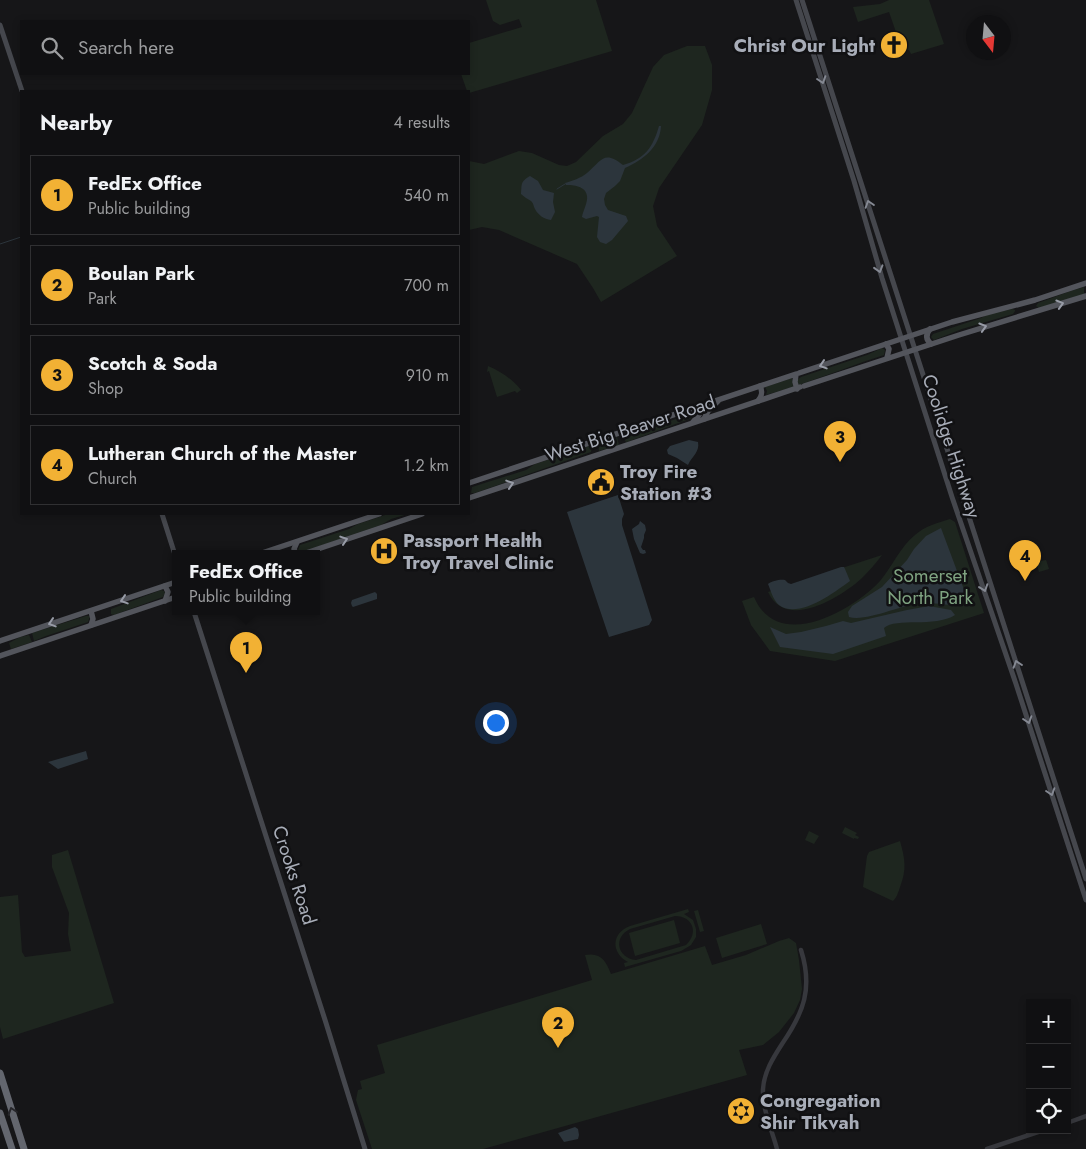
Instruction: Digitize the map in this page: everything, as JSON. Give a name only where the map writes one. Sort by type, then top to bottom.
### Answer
[{"type":"highway","points":[[0,1073],[24,1149]]},
{"type":"highway","points":[[0,1113],[12,1149]]},
{"type":"main road","name":"Coolidge Highway","points":[[796,0],[838,130],[890,305],[1086,900]]},
{"type":"main road","name":"Coolidge Highway","points":[[802,0],[1086,879]]},
{"type":"main road","points":[[803,22],[807,20],[810,22]]},
{"type":"main road","points":[[0,25],[22,90]]},
{"type":"main road","points":[[838,130],[840,133],[845,132]]},
{"type":"main road","points":[[873,250],[879,248],[883,251]]},
{"type":"main road","name":"West Big Beaver Road","points":[[470,483],[930,329],[971,316],[1035,300],[1086,283]]},
{"type":"main road","name":"West Big Beaver Road","points":[[470,498],[594,456],[621,442],[692,424],[887,358],[1086,296]]},
{"type":"main road","points":[[1034,312],[1031,306],[1035,300]]},
{"type":"main road","points":[[890,305],[900,304]]},
{"type":"main road","points":[[1014,318],[1018,315],[1019,310],[1016,304]]},
{"type":"main road","points":[[930,329],[926,336],[931,344]]},
{"type":"main road","points":[[886,344],[889,349],[887,358]]},
{"type":"main road","points":[[798,373],[794,382],[800,387]]},
{"type":"main road","points":[[758,401],[762,395],[760,386]]},
{"type":"main road","points":[[920,396],[927,393],[930,396]]},
{"type":"main road","points":[[704,419],[708,411],[719,400]]},
{"type":"main road","points":[[692,424],[697,418],[702,405]]},
{"type":"main road","points":[[621,442],[622,432]]},
{"type":"main road","points":[[932,433],[936,435],[942,433]]},
{"type":"main road","points":[[592,442],[596,448],[594,456]]},
{"type":"main road","points":[[939,455],[944,453],[949,455]]},
{"type":"main road","points":[[162,515],[173,550]]},
{"type":"main road","points":[[281,550],[297,542],[376,515]]},
{"type":"main road","points":[[314,550],[419,515]]},
{"type":"main road","points":[[294,550],[297,542]]},
{"type":"main road","points":[[0,641],[172,583]]},
{"type":"main road","points":[[165,586],[168,592],[165,601]]},
{"type":"main road","points":[[0,656],[90,625],[107,615],[172,598]]},
{"type":"main road","points":[[107,615],[109,605]]},
{"type":"main road","points":[[90,611],[93,619],[90,625]]},
{"type":"main road","points":[[992,614],[996,616],[1001,614]]},
{"type":"main road","name":"Crooks Road","points":[[195,615],[365,1149]]},
{"type":"main road","points":[[999,632],[1003,630],[1007,633]]},
{"type":"main road","points":[[1020,695],[1027,694]]},
{"type":"street","points":[[777,1149],[764,1106],[763,1089],[770,1064],[797,1021],[804,1000],[806,975],[801,950]]},
{"type":"street","points":[[1071,1121],[1086,1116]]},
{"type":"street","points":[[987,1149],[1032,1134]]},
{"type":"green space","points":[[486,0],[596,0],[612,51],[470,93],[470,90],[467,90],[461,75],[470,75],[470,43],[522,27],[519,19],[500,25],[493,21]]},
{"type":"green space","points":[[889,0],[929,0],[944,44],[911,54],[909,50],[905,50],[900,34],[897,35],[889,12],[858,22],[853,7],[880,4]]},
{"type":"green space","points":[[687,46],[705,46],[712,65],[712,90],[702,125],[659,188],[653,206],[657,226],[677,256],[601,302],[577,264],[499,230],[482,227],[470,230],[470,161],[484,164],[519,151],[532,153],[559,165],[567,166],[576,162],[603,136],[623,124],[632,113],[653,67],[664,55]]},
{"type":"green space","points":[[1084,287],[1084,294],[1039,308],[1036,306],[1038,303]]},
{"type":"green space","points":[[1015,310],[1013,314],[962,329],[934,340],[931,337],[933,334],[989,314]]},
{"type":"green space","points":[[882,348],[885,350],[884,355],[799,385],[797,380],[801,377],[867,355]]},
{"type":"green space","points":[[488,366],[506,376],[521,390],[517,393],[515,391],[497,397],[489,371],[487,372]]},
{"type":"green space","points":[[792,378],[793,387],[766,395],[765,387]]},
{"type":"green space","points":[[693,411],[696,413],[694,417],[627,442],[625,441],[626,436],[676,419]]},
{"type":"green space","points":[[617,437],[619,445],[599,451],[598,443]]},
{"type":"green space","points":[[589,446],[592,447],[591,452],[471,493],[472,487],[526,470],[535,464]]},
{"type":"green space","points":[[385,515],[405,515],[308,550],[298,550],[300,545],[349,529]]},
{"type":"green space","name":"Somerset North Park","points":[[950,519],[955,522],[984,613],[835,661],[770,651],[751,625],[742,601],[754,597],[765,614],[780,622],[797,624],[816,621],[834,614],[868,593],[880,581],[905,545],[915,535],[927,527]]},
{"type":"green space","name":"Somerset North Park","points":[[882,555],[865,575],[852,586],[827,602],[814,607],[800,610],[787,609],[776,603],[768,592]]},
{"type":"green space","points":[[1046,560],[1049,569],[1039,572],[1036,562]]},
{"type":"green space","points":[[161,590],[165,593],[163,597],[114,615],[111,614],[111,609]]},
{"type":"green space","points":[[90,616],[88,622],[34,641],[32,633]]},
{"type":"green space","points":[[29,635],[32,642],[11,649],[9,643]]},
{"type":"green space","points":[[845,827],[857,833],[855,835],[859,837],[858,839],[842,833]]},
{"type":"green space","points":[[809,831],[819,836],[814,844],[805,840]]},
{"type":"green space","points":[[900,841],[904,869],[898,893],[893,901],[863,887],[869,852]]},
{"type":"green space","points":[[68,850],[114,1003],[3,1039],[0,1027],[0,897],[18,895],[22,952],[25,957],[71,951],[68,934],[69,913],[52,867],[52,855]]},
{"type":"green space","points":[[688,909],[689,912],[684,914],[693,920],[696,937],[691,945],[681,951],[625,967],[624,963],[628,962],[618,954],[616,943],[619,933],[630,926]],"holes":[[[675,916],[690,922],[693,931],[686,945],[636,960],[621,951],[619,942],[621,937],[630,929]]]},
{"type":"green space","points":[[698,910],[704,931],[700,932],[694,911]]},
{"type":"green space","points":[[674,920],[680,943],[635,956],[629,933]]},
{"type":"green space","points":[[761,924],[767,944],[722,958],[716,938]]},
{"type":"green space","points":[[789,938],[796,943],[802,989],[800,1000],[794,1013],[779,1032],[763,1045],[739,1050],[747,1075],[483,1149],[372,1149],[356,1100],[358,1090],[362,1089],[360,1081],[385,1073],[377,1045],[592,980],[585,955],[591,954],[602,958],[611,974],[705,946],[712,965],[746,955]]},
{"type":"shaded area","points":[[659,126],[661,126],[660,134],[654,146],[644,157],[625,168],[620,181],[606,193],[604,199],[608,210],[626,216],[628,221],[612,240],[606,244],[600,242],[597,237],[599,217],[586,219],[582,217],[587,201],[586,193],[582,188],[566,185],[565,183],[585,175],[604,158],[611,158],[623,165],[642,156],[651,146]]},
{"type":"shaded area","points":[[530,176],[538,181],[543,190],[554,193],[555,212],[551,220],[540,215],[532,202],[521,194],[523,182]]},
{"type":"shaded area","points":[[689,440],[698,442],[698,445],[697,451],[688,465],[668,454],[667,450],[670,446]]},
{"type":"shaded area","points":[[618,495],[624,514],[622,525],[652,620],[649,625],[609,637],[567,512]]},
{"type":"shaded area","points":[[640,521],[645,525],[646,530],[641,547],[646,553],[643,554],[640,553],[632,529]]},
{"type":"shaded area","points":[[941,528],[966,595],[962,602],[956,605],[913,604],[865,617],[849,617],[848,612],[852,606],[882,587],[926,536]]},
{"type":"shaded area","name":"Somerset North Park","points":[[844,567],[850,581],[816,603],[806,607],[787,609],[779,605],[768,584],[776,580],[785,580],[791,584]]},
{"type":"shaded area","points":[[375,592],[377,599],[352,606],[352,600]]},
{"type":"shaded area","points":[[929,606],[951,610],[955,615],[937,621],[890,625],[884,628],[886,636],[833,654],[780,647],[770,627],[786,634],[843,621],[851,623]]},
{"type":"shaded area","points":[[86,751],[88,759],[58,769],[48,762]]},
{"type":"shaded area","points":[[575,1127],[578,1129],[578,1139],[564,1142],[558,1133]]},
{"type":"waterway","points":[[557,189],[565,184]]},
{"type":"waterway","points":[[0,244],[20,237]]},
{"type":"place","name":"Christ Our Light","points":[[894,45]]},
{"type":"place","name":"Scotch & Soda","points":[[840,462]]},
{"type":"place","name":"Troy Fire Station #3","points":[[601,482]]},
{"type":"place","name":"Passport Health Troy Travel Clinic","points":[[384,551]]},
{"type":"place","name":"Lutheran Church of the Master","points":[[1025,581]]},
{"type":"place","name":"FedEx Office","points":[[246,673]]},
{"type":"place","name":"Boulan Park","points":[[558,1048]]},
{"type":"place","name":"Congregation Shir Tikvah","points":[[741,1111]]}]
